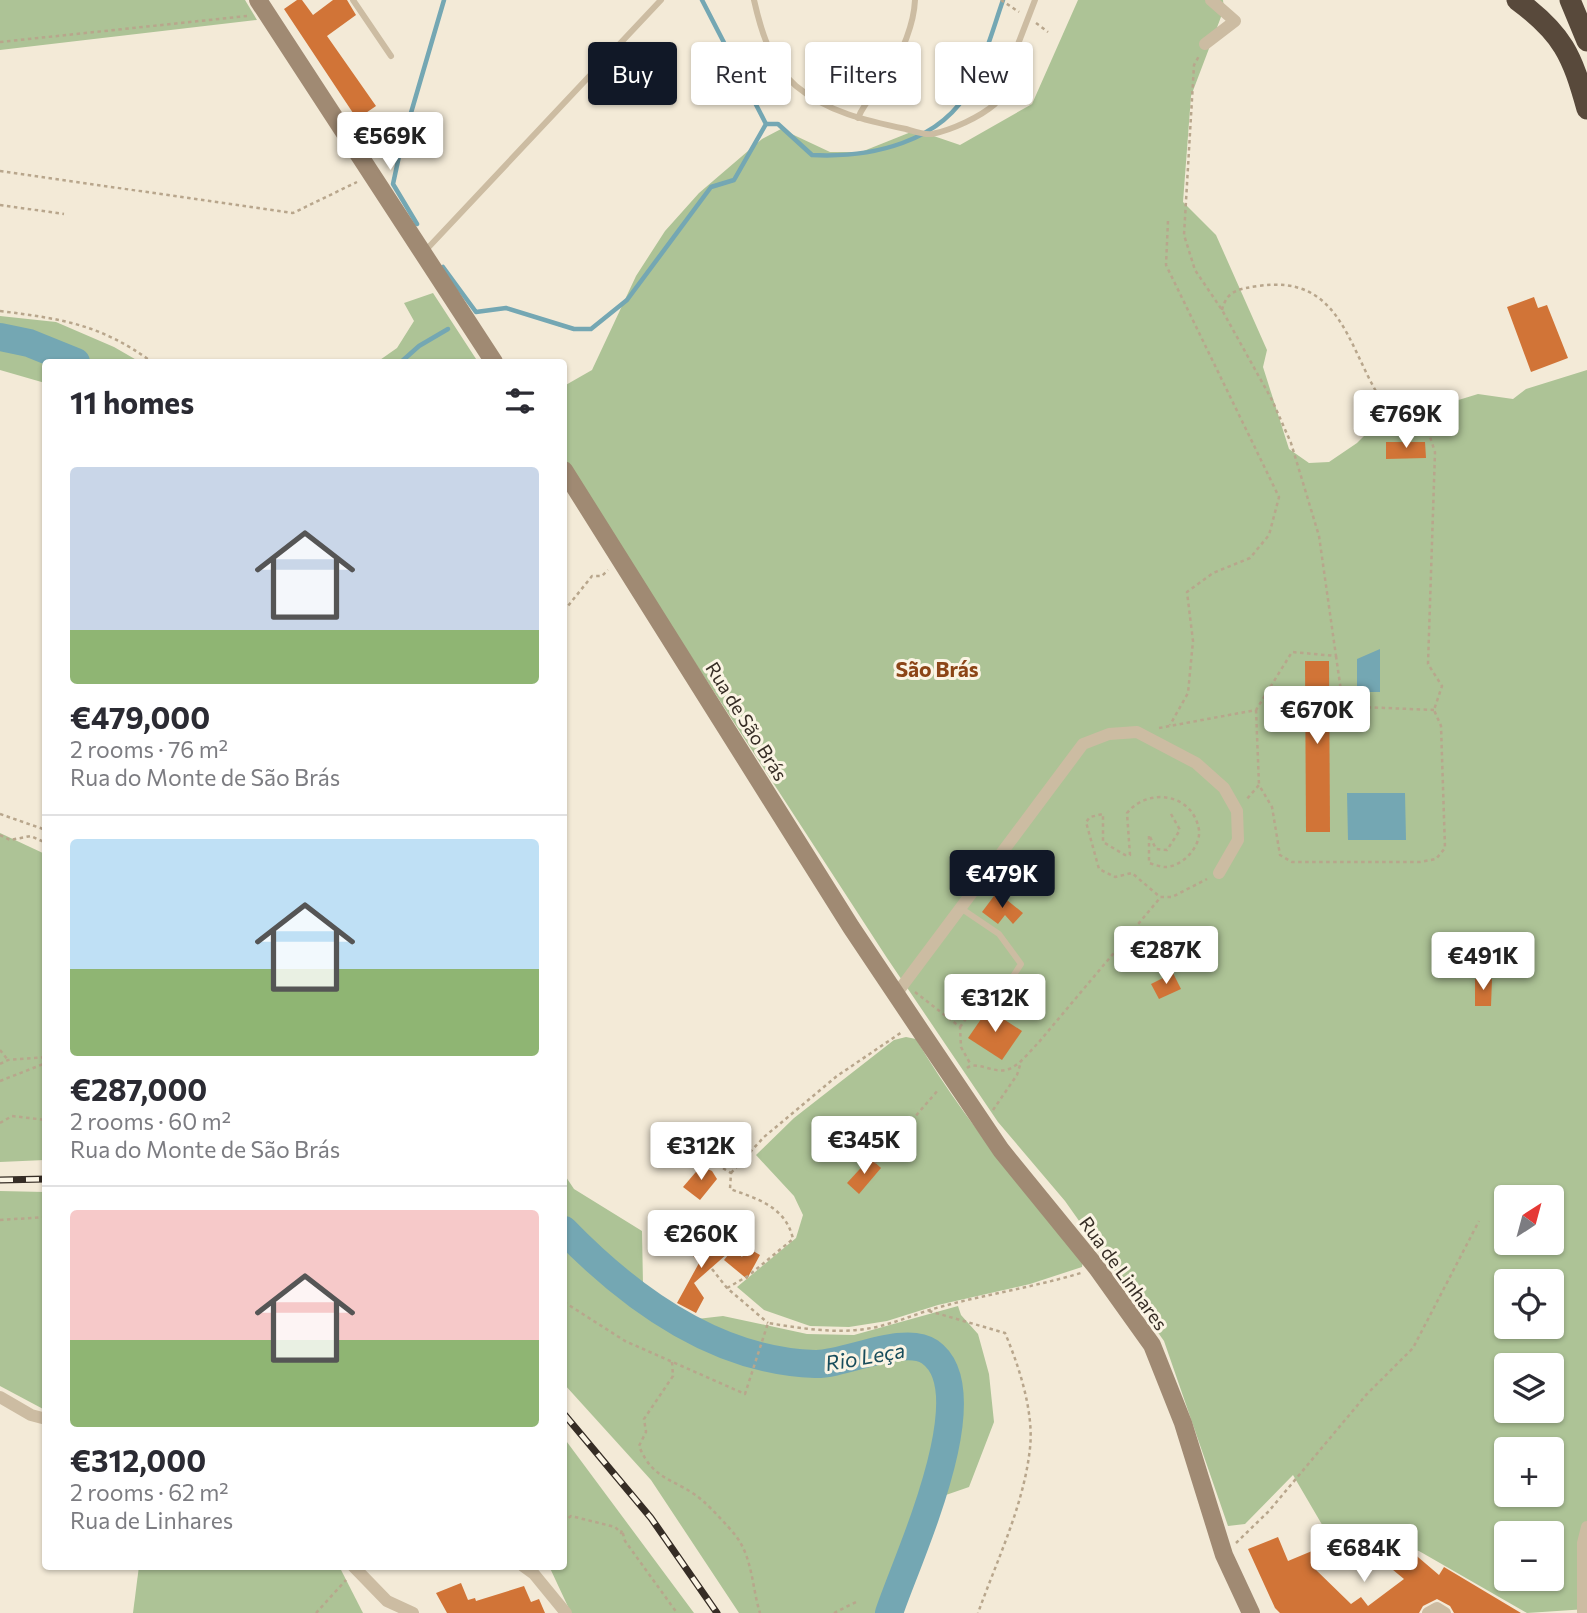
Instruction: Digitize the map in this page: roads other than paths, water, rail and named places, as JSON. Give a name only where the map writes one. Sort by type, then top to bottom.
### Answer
[{"type":"highway","points":[[1517,0],[1547,22],[1566,48],[1587,109]]},
{"type":"highway","points":[[1570,0],[1587,41]]},
{"type":"main road","points":[[265,2],[370,176],[492,359]]},
{"type":"main road","name":"Rua de São Brás","points":[[567,475],[851,926],[897,993]]},
{"type":"main road","name":"Rua de Linhares","points":[[897,993],[1001,1150],[1097,1268],[1152,1345],[1183,1423],[1224,1555],[1251,1613]]},
{"type":"street","points":[[1205,44],[1235,21],[1211,0]]},
{"type":"street","points":[[897,993],[1083,744],[1110,734],[1137,732],[1196,763],[1224,788],[1237,811],[1238,840],[1219,873]]},
{"type":"street","points":[[0,1397],[31,1415],[42,1418]]},
{"type":"street","points":[[1583,1613],[1583,1542],[1587,1527]]},
{"type":"street","points":[[528,1570],[566,1613]]},
{"type":"street","points":[[350,1571],[387,1601],[413,1613]]},
{"type":"street","points":[[1428,1613],[1437,1608],[1445,1613]]},
{"type":"lane","points":[[353,0],[391,56]]},
{"type":"lane","points":[[423,253],[661,0]]},
{"type":"lane","points":[[754,0],[761,28],[773,57],[795,85],[824,105],[858,118],[930,134],[986,112],[995,104],[1035,0]]},
{"type":"lane","points":[[858,118],[863,105],[890,73],[906,39],[915,0]]},
{"type":"lane","points":[[962,909],[999,934],[1021,964],[1001,995]]},
{"type":"water","points":[[1380,649],[1380,692],[1357,692],[1357,659]]},
{"type":"water","points":[[1347,793],[1405,793],[1406,840],[1348,840]]},
{"type":"waterway","points":[[417,224],[393,184],[401,147],[444,0]]},
{"type":"waterway","points":[[443,267],[476,312],[506,308],[574,329],[591,329],[627,300],[711,187],[734,180],[766,124],[702,0]]},
{"type":"waterway","points":[[766,124],[778,124],[812,155],[857,154],[880,150],[923,134],[942,121],[958,105],[971,86],[985,55],[1003,0]]},
{"type":"waterway","points":[[404,359],[419,346],[448,329]]},
{"type":"waterway","name":"Rio Leça","points":[[0,337],[29,343],[69,359]]},
{"type":"waterway","name":"Rio Leça","points":[[567,1233],[618,1280],[647,1302],[678,1322],[743,1352],[815,1364],[905,1346],[919,1347],[930,1352],[945,1373],[950,1402],[947,1438],[924,1518],[889,1613]]},
{"type":"railway","points":[[0,1180],[42,1179]]},
{"type":"railway","points":[[567,1418],[651,1518],[717,1613]]},
{"type":"district","name":"São Brás","points":[[937,668]]}]
